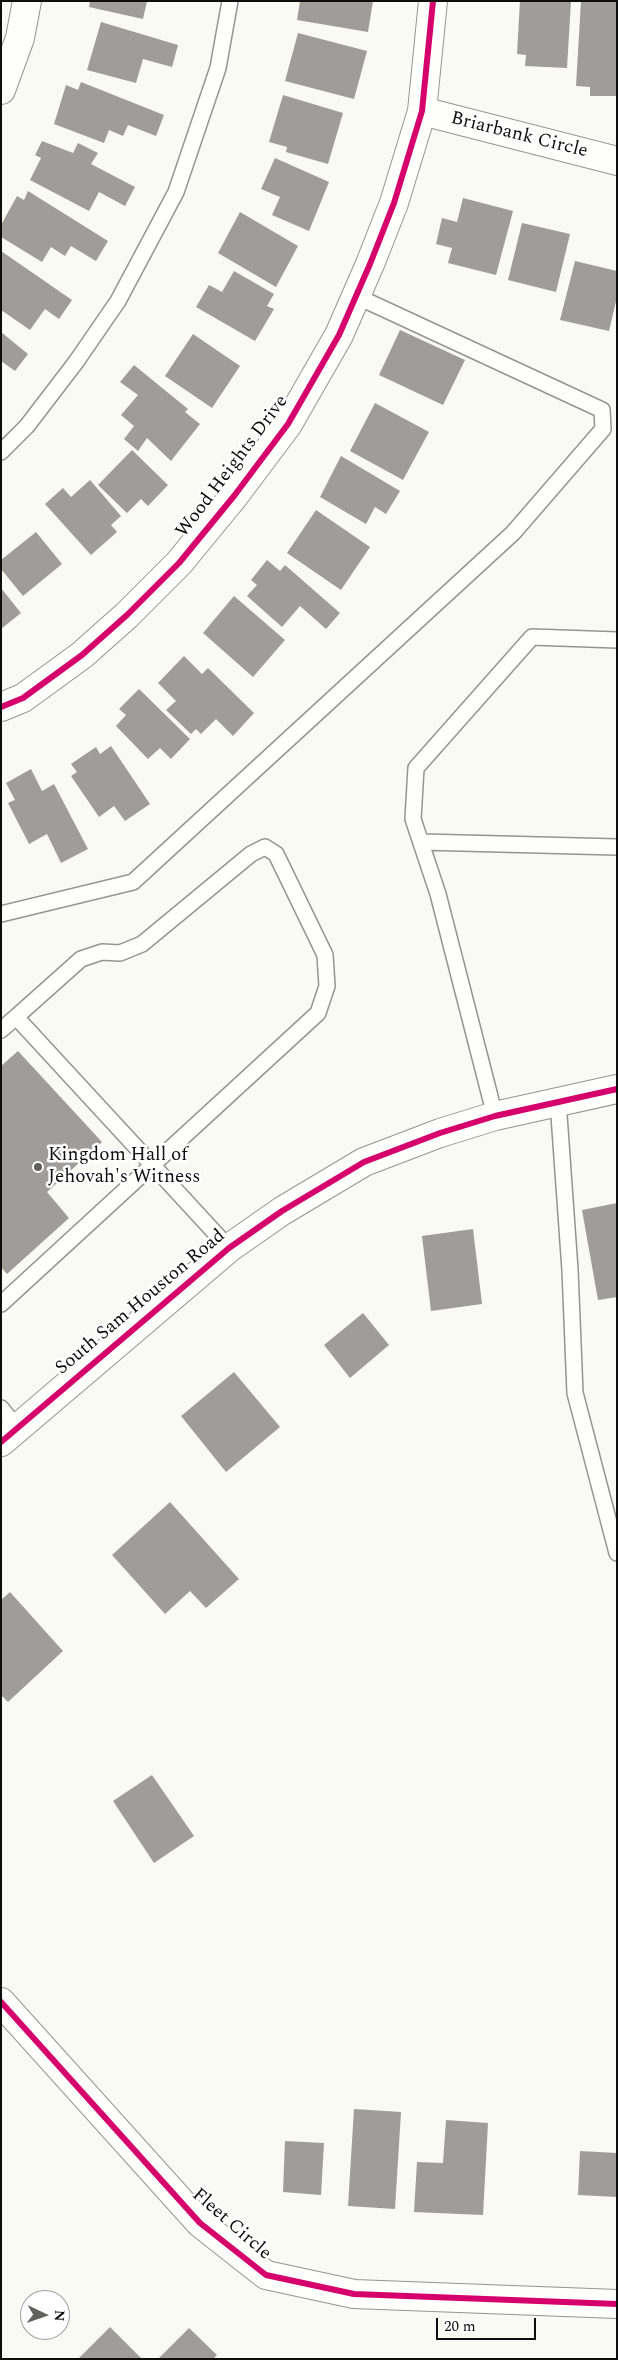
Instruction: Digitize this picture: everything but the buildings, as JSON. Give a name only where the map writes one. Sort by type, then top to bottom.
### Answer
[{"type":"street","points":[[1,90],[20,38],[27,1]]},
{"type":"street","name":"Wood Heights Drive","points":[[1,707],[23,698],[82,655],[179,563],[234,496],[288,424],[338,335],[394,203],[422,111],[433,1]]},
{"type":"street","name":"Briarbank Circle","points":[[422,111],[617,161]]},
{"type":"street","name":"South Sam Houston Road","points":[[7,1426],[229,1248],[282,1210],[364,1162],[440,1133],[495,1116],[617,1089]]},
{"type":"street","name":"Fleet Circle","points":[[1,2002],[200,2223],[266,2275],[354,2294],[617,2304]]},
{"type":"lane","points":[[1,452],[27,426],[112,309],[176,192],[218,68],[230,1]]},
{"type":"lane","points":[[1,914],[132,882],[513,533],[603,430],[602,410],[356,296]]},
{"type":"lane","points":[[495,1116],[472,1018],[422,842],[413,819],[416,768],[532,637],[617,640]]},
{"type":"lane","points":[[422,842],[617,847]]},
{"type":"lane","points":[[1,1030],[81,959],[102,952],[120,953],[142,944],[251,854],[265,847],[276,854],[325,955],[327,986],[318,1013],[154,1166],[1,1304]]},
{"type":"lane","points":[[16,1017],[229,1248]]},
{"type":"lane","points":[[558,1101],[570,1270],[575,1393],[617,1553]]},
{"type":"cycle path","points":[[1,707],[23,698],[82,655],[127,615],[179,563],[234,496],[288,424],[339,335],[394,203],[422,111],[433,1]]},
{"type":"cycle path","points":[[1,1442],[229,1248],[282,1211],[364,1162],[440,1133],[495,1116],[617,1089]]},
{"type":"cycle path","points":[[1,2002],[200,2223],[266,2275],[354,2294],[617,2304]]},
{"type":"place","name":"Kingdom Hall of Jehovah's Witness","points":[[38,1167]]}]
